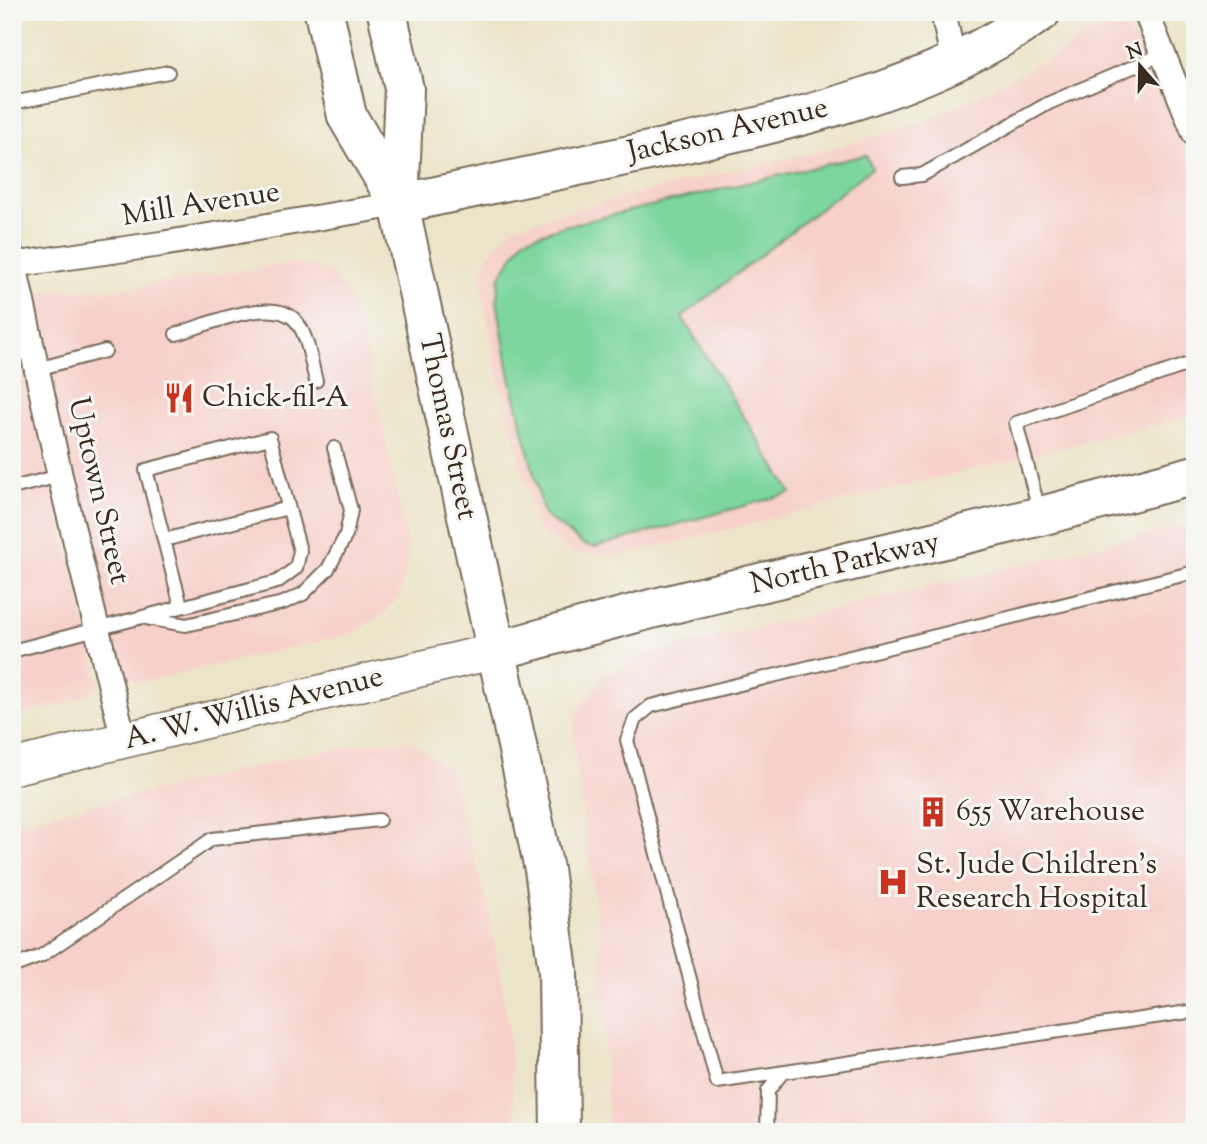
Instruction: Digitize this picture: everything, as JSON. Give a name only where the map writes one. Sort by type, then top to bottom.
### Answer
[{"type":"main road","name":"Thomas Street","points":[[324,12],[347,117],[399,204]]},
{"type":"main road","name":"Thomas Street","points":[[387,12],[404,89],[399,204],[544,869],[558,971],[560,1132]]},
{"type":"main road","name":"Jackson Avenue","points":[[399,204],[732,134],[866,98],[954,64],[1041,12]]},
{"type":"main road","name":"North Parkway","points":[[495,651],[651,610],[1041,516],[1195,475]]},
{"type":"main road","name":"A. W. Willis Avenue","points":[[12,767],[495,651]]},
{"type":"street","points":[[943,12],[954,64]]},
{"type":"street","points":[[1146,12],[1195,134]]},
{"type":"street","name":"Mill Avenue","points":[[13,262],[161,244],[399,204]]},
{"type":"street","name":"Uptown Street","points":[[13,262],[60,476],[124,741]]},
{"type":"lane","points":[[902,177],[922,175],[1049,103],[1163,54]]},
{"type":"lane","points":[[12,103],[168,72]]},
{"type":"lane","points":[[176,334],[259,310],[277,310],[295,320],[304,339],[316,381]]},
{"type":"lane","points":[[37,369],[105,351]]},
{"type":"lane","points":[[1041,516],[1016,423],[1195,362]]},
{"type":"lane","points":[[12,651],[276,582],[296,568],[300,551],[270,438],[146,470],[181,606]]},
{"type":"lane","points":[[138,617],[187,625],[283,603],[303,593],[328,569],[346,535],[351,510],[334,448]]},
{"type":"lane","points":[[12,488],[60,476]]},
{"type":"lane","points":[[164,540],[288,508]]},
{"type":"lane","points":[[1195,572],[651,706],[635,719],[627,740],[717,1082],[1195,1011]]},
{"type":"lane","points":[[12,967],[41,956],[212,839],[379,820]]},
{"type":"lane","points":[[767,1132],[768,1091],[782,1073]]},
{"type":"shaded area","points":[[1107,27],[1126,31],[1138,44],[1195,175],[1195,415],[615,557],[570,552],[537,529],[496,367],[480,276],[489,255],[513,227],[613,199],[846,145],[907,127],[947,111],[1054,56],[1087,34]]},
{"type":"shaded area","points":[[283,264],[309,265],[331,272],[350,299],[366,347],[408,546],[405,577],[398,597],[384,614],[353,633],[143,682],[129,680],[120,669],[43,349],[37,311],[39,293],[48,290],[116,290]]},
{"type":"shaded area","points":[[12,322],[99,681],[91,694],[71,702],[12,716]]},
{"type":"shaded area","name":"St. Jude Children's Research Hospital","points":[[1195,523],[1195,1132],[608,1132],[601,949],[573,739],[577,711],[603,677],[643,655]]},
{"type":"shaded area","points":[[386,741],[414,742],[449,770],[458,794],[489,911],[508,1022],[516,1132],[12,1132],[12,824],[313,753]]},
{"type":"green space","points":[[866,155],[872,168],[682,317],[791,493],[595,547],[583,544],[544,515],[509,373],[497,301],[499,278],[524,239],[561,227]]},
{"type":"place","name":"Chick-fil-A","points":[[179,398]]},
{"type":"place","name":"655 Warehouse","points":[[933,812]]},
{"type":"place","name":"St. Jude Children's Research Hospital","points":[[893,882]]}]
